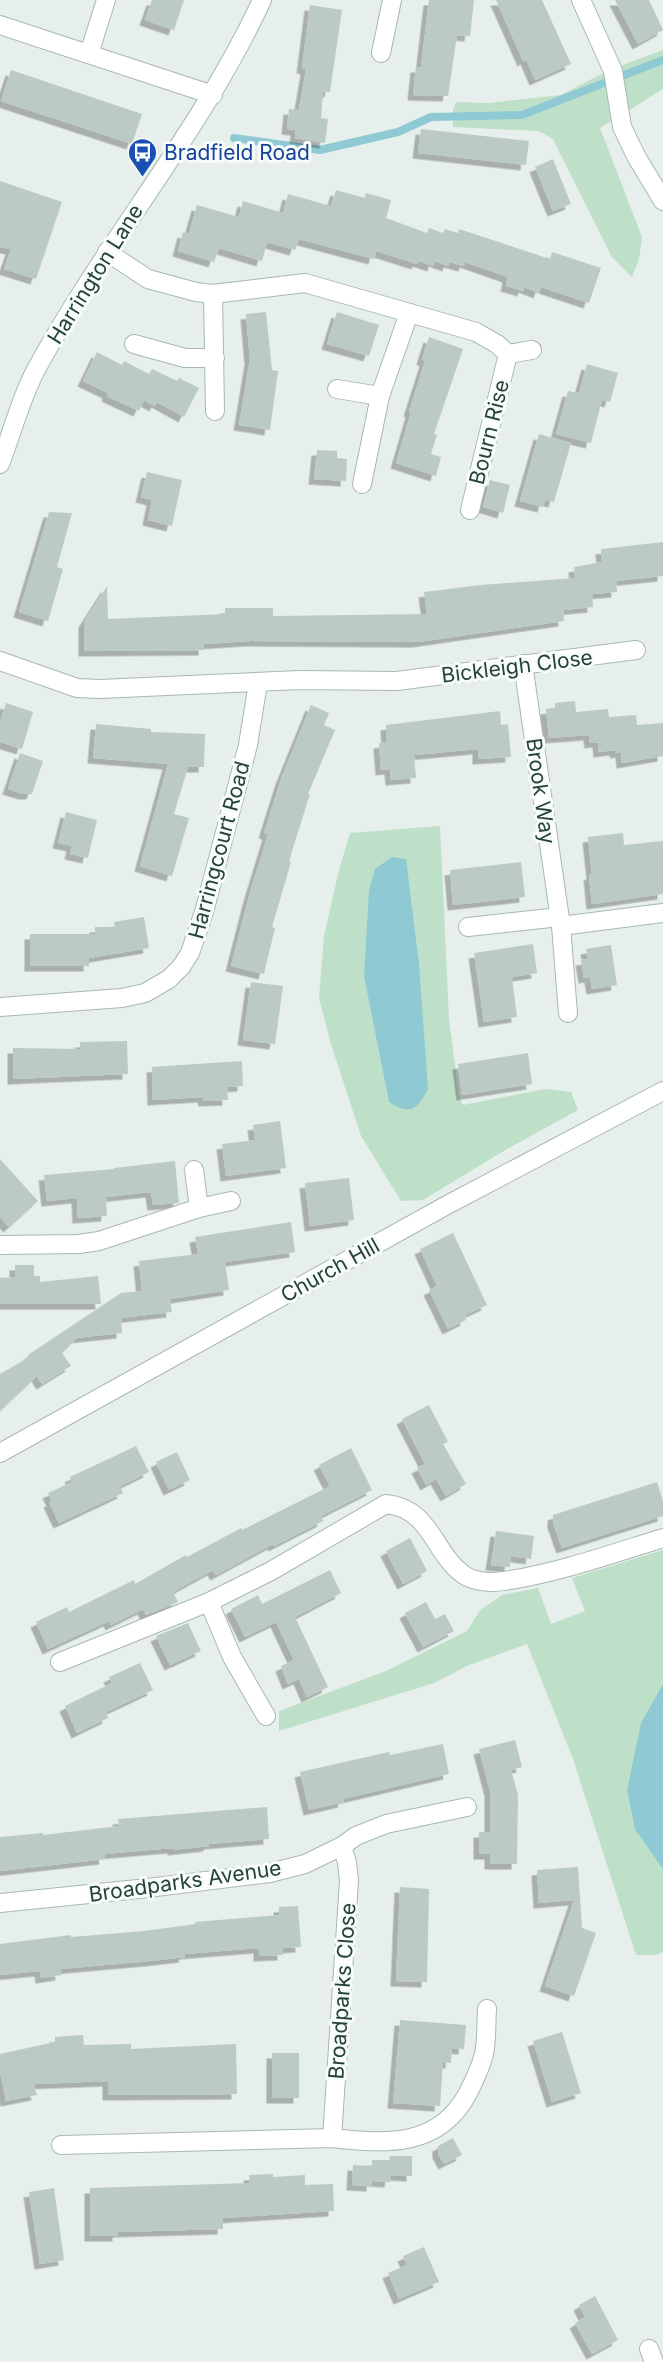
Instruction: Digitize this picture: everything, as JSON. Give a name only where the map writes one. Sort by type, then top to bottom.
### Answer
[{"type":"street","points":[[88,54],[106,0]]},
{"type":"street","name":"Harrington Lane","points":[[0,464],[36,368],[107,252],[213,94],[240,47],[262,0]]},
{"type":"street","points":[[381,53],[392,0]]},
{"type":"street","points":[[582,2],[613,71],[622,127],[636,156],[663,201]]},
{"type":"street","points":[[0,25],[213,94]]},
{"type":"street","name":"Bourn Rise","points":[[107,252],[147,279],[196,292],[213,294],[305,283],[476,332],[497,344],[508,354]]},
{"type":"street","points":[[213,294],[215,411]]},
{"type":"street","points":[[362,484],[380,396],[409,314]]},
{"type":"street","points":[[134,344],[184,358],[215,358]]},
{"type":"street","name":"Bourn Rise","points":[[508,354],[532,350]]},
{"type":"street","name":"Bourn Rise","points":[[470,510],[508,354]]},
{"type":"street","points":[[337,389],[380,396]]},
{"type":"street","name":"Bickleigh Close","points":[[258,683],[300,680],[397,681],[636,650]]},
{"type":"street","points":[[0,661],[77,688],[258,683]]},
{"type":"street","name":"Brook Way","points":[[523,664],[560,922],[568,1013]]},
{"type":"street","name":"Harringcourt Road","points":[[0,1007],[122,998],[145,993],[169,979],[181,967],[190,953],[204,912],[248,745],[258,683]]},
{"type":"street","points":[[468,927],[663,913]]},
{"type":"street","name":"Church Hill","points":[[0,1453],[447,1205],[663,1091]]},
{"type":"street","points":[[194,1170],[199,1208]]},
{"type":"street","points":[[0,1245],[79,1244],[99,1241],[199,1208],[231,1201]]},
{"type":"street","points":[[60,1662],[209,1602],[271,1571],[386,1504],[398,1505],[410,1510],[430,1530],[445,1554],[465,1575],[485,1582],[503,1582],[593,1560],[663,1538]]},
{"type":"street","points":[[209,1602],[232,1657],[266,1716]]},
{"type":"street","name":"Broadparks Avenue","points":[[0,1903],[270,1873],[305,1864],[342,1846],[356,1836],[386,1824],[467,1807]]},
{"type":"street","name":"Broadparks Close","points":[[332,2138],[349,1881],[342,1846]]},
{"type":"street","points":[[61,2145],[332,2138],[367,2142],[400,2140],[431,2132],[454,2115],[473,2084],[484,2054],[487,2009]]},
{"type":"green space","points":[[663,50],[663,89],[600,128],[642,237],[639,259],[632,277],[612,257],[553,139],[538,131],[453,127],[452,113],[456,102],[488,103],[561,95],[609,70]]},
{"type":"green space","points":[[440,826],[449,1019],[459,1096],[463,1105],[545,1089],[571,1092],[578,1110],[507,1149],[423,1200],[401,1201],[361,1136],[330,1041],[319,998],[324,936],[350,833]]},
{"type":"green space","points":[[663,1550],[663,1952],[657,1955],[636,1955],[573,1759],[527,1644],[469,1665],[434,1683],[279,1731],[279,1711],[386,1671],[467,1631],[480,1610],[502,1595],[538,1588],[551,1624],[585,1611],[572,1578]]},
{"type":"water","points":[[392,857],[406,859],[419,964],[428,1089],[417,1106],[408,1109],[389,1102],[364,976],[369,890],[375,869]]},
{"type":"water","points":[[663,1684],[663,1869],[635,1829],[627,1790],[641,1723]]},
{"type":"building","points":[[152,0],[184,0],[174,30],[145,20]]},
{"type":"building","points":[[429,0],[474,0],[470,36],[457,35],[448,96],[413,95],[416,67],[421,67]]},
{"type":"building","points":[[496,0],[542,0],[571,64],[535,80],[526,59],[523,61]]},
{"type":"building","points":[[615,0],[649,0],[663,30],[638,44]]},
{"type":"building","points":[[310,5],[342,10],[330,92],[323,92],[321,118],[328,119],[325,143],[295,138],[296,130],[287,129],[289,109],[299,110],[306,69],[302,68]]},
{"type":"building","points":[[11,70],[142,114],[132,144],[1,101]]},
{"type":"building","points":[[421,129],[529,141],[526,165],[418,153]]},
{"type":"building","points":[[553,159],[571,204],[553,211],[535,167]]},
{"type":"building","points":[[0,181],[62,202],[36,279],[4,269],[11,249],[0,247]]},
{"type":"building","points":[[336,190],[365,198],[366,193],[391,200],[386,218],[427,233],[429,228],[443,233],[445,229],[458,233],[459,229],[550,259],[552,252],[601,268],[589,303],[541,287],[539,293],[524,287],[523,291],[506,286],[508,277],[465,262],[464,266],[449,262],[448,266],[434,261],[433,266],[418,261],[417,264],[376,251],[374,259],[299,239],[295,250],[267,242],[262,261],[219,248],[214,262],[178,251],[183,232],[189,234],[197,205],[239,217],[243,201],[283,213],[288,194],[331,206]]},
{"type":"building","points":[[266,312],[272,370],[278,371],[270,430],[239,425],[250,359],[246,314]]},
{"type":"building","points":[[337,312],[379,325],[369,356],[327,344]]},
{"type":"building","points":[[429,337],[463,349],[434,434],[437,435],[431,454],[441,457],[436,476],[396,463],[425,361],[422,359]]},
{"type":"building","points":[[97,352],[122,365],[124,361],[149,374],[152,369],[199,388],[184,417],[157,402],[155,406],[144,400],[139,411],[107,396],[108,393],[83,381]]},
{"type":"building","points":[[587,364],[618,373],[610,402],[602,400],[591,443],[556,434],[568,391],[579,393]]},
{"type":"building","points":[[539,434],[571,443],[554,502],[545,500],[543,507],[520,501]]},
{"type":"building","points":[[317,450],[337,451],[337,458],[347,459],[346,481],[314,479]]},
{"type":"building","points":[[147,472],[182,480],[172,526],[148,520],[152,500],[141,497]]},
{"type":"building","points":[[490,480],[510,485],[503,513],[483,507]]},
{"type":"building","points":[[49,512],[72,513],[57,567],[63,569],[48,621],[19,612]]},
{"type":"building","points":[[663,542],[663,576],[616,581],[617,592],[592,594],[593,607],[563,610],[564,621],[418,642],[250,641],[204,644],[204,650],[84,651],[84,622],[107,586],[108,619],[225,614],[225,608],[273,608],[273,616],[427,614],[424,592],[575,578],[574,567],[602,562],[601,549]]},
{"type":"building","points":[[575,701],[576,712],[608,709],[609,717],[636,715],[637,725],[663,723],[663,756],[622,763],[621,752],[616,753],[615,750],[599,752],[598,742],[590,743],[589,735],[549,738],[546,709],[555,708],[555,703]]},
{"type":"building","points":[[6,703],[33,712],[22,749],[0,742],[0,722]]},
{"type":"building","points":[[311,705],[329,713],[324,725],[335,730],[308,794],[310,794],[272,927],[275,928],[264,974],[231,966],[268,834],[264,833],[281,779]]},
{"type":"building","points":[[500,711],[501,725],[508,724],[511,757],[478,759],[478,749],[414,755],[416,778],[391,780],[390,769],[381,770],[379,743],[387,742],[386,725]]},
{"type":"building","points":[[96,724],[151,729],[151,732],[205,734],[204,767],[188,767],[174,814],[189,818],[172,876],[140,866],[168,764],[93,758]]},
{"type":"building","points":[[20,753],[43,761],[32,794],[8,789]]},
{"type":"building","points":[[66,812],[97,820],[88,858],[70,854],[72,846],[58,843]]},
{"type":"building","points":[[623,833],[624,845],[663,841],[663,894],[592,904],[588,837]]},
{"type":"building","points":[[521,862],[525,897],[453,905],[450,870]]},
{"type":"building","points":[[144,917],[149,948],[89,958],[89,966],[30,966],[30,934],[95,934],[95,927],[115,927],[114,922]]},
{"type":"building","points":[[533,944],[537,973],[512,977],[517,1017],[484,1022],[474,953]]},
{"type":"building","points":[[611,945],[617,985],[592,989],[590,977],[584,978],[581,960],[588,959],[586,949]]},
{"type":"building","points":[[251,982],[283,986],[275,1044],[243,1040]]},
{"type":"building","points":[[127,1041],[128,1074],[13,1079],[13,1048],[80,1049],[80,1042]]},
{"type":"building","points":[[528,1053],[532,1084],[462,1095],[458,1064]]},
{"type":"building","points":[[242,1061],[243,1086],[227,1087],[228,1100],[204,1101],[203,1097],[153,1100],[152,1067]]},
{"type":"building","points":[[280,1121],[286,1168],[226,1176],[222,1144],[255,1140],[253,1125]]},
{"type":"building","points":[[0,1159],[38,1201],[9,1227],[0,1217]]},
{"type":"building","points":[[175,1161],[179,1203],[153,1205],[151,1192],[106,1197],[107,1216],[78,1218],[77,1198],[47,1201],[44,1175]]},
{"type":"building","points":[[349,1178],[354,1220],[310,1226],[305,1183]]},
{"type":"building","points":[[291,1222],[295,1252],[225,1262],[229,1290],[170,1299],[172,1312],[121,1318],[122,1333],[75,1338],[62,1353],[71,1366],[42,1384],[37,1376],[0,1411],[0,1374],[28,1358],[28,1355],[121,1293],[142,1291],[139,1261],[198,1254],[195,1237]]},
{"type":"building","points":[[453,1233],[487,1305],[465,1315],[466,1320],[448,1329],[429,1290],[437,1286],[420,1249]]},
{"type":"building","points":[[15,1265],[34,1265],[34,1276],[40,1276],[40,1282],[98,1276],[101,1304],[0,1304],[0,1278],[15,1277]]},
{"type":"building","points":[[429,1405],[448,1442],[443,1444],[466,1484],[446,1496],[436,1479],[426,1485],[417,1468],[425,1464],[402,1419]]},
{"type":"building","points":[[136,1446],[149,1472],[120,1486],[123,1493],[59,1523],[49,1502],[52,1501],[48,1493],[72,1482],[70,1477]]},
{"type":"building","points":[[351,1448],[372,1490],[321,1516],[323,1521],[274,1546],[273,1544],[216,1575],[213,1570],[173,1592],[178,1602],[146,1615],[143,1609],[111,1625],[109,1621],[48,1649],[36,1622],[67,1607],[69,1612],[134,1580],[135,1584],[186,1555],[187,1557],[241,1528],[242,1530],[330,1486],[319,1465]]},
{"type":"building","points":[[177,1452],[190,1480],[169,1490],[156,1462]]},
{"type":"building","points":[[657,1482],[663,1501],[663,1516],[562,1548],[553,1523],[553,1515]]},
{"type":"building","points":[[496,1531],[534,1536],[531,1559],[511,1556],[510,1567],[491,1565]]},
{"type":"building","points":[[410,1538],[427,1571],[403,1584],[386,1551]]},
{"type":"building","points":[[330,1570],[341,1593],[295,1617],[328,1687],[307,1697],[299,1679],[288,1684],[281,1666],[294,1660],[276,1622],[245,1637],[231,1609],[258,1595],[262,1604]]},
{"type":"building","points":[[426,1602],[435,1619],[445,1614],[454,1631],[423,1647],[405,1613]]},
{"type":"building","points":[[188,1623],[201,1651],[170,1665],[156,1636]]},
{"type":"building","points":[[140,1663],[153,1690],[106,1712],[108,1718],[77,1733],[65,1706],[112,1683],[109,1677]]},
{"type":"building","points":[[515,1740],[522,1767],[511,1770],[518,1795],[517,1864],[490,1864],[490,1854],[479,1854],[479,1832],[490,1832],[490,1791],[479,1749]]},
{"type":"building","points":[[443,1744],[449,1774],[343,1799],[344,1802],[309,1810],[300,1772],[389,1752],[390,1755]]},
{"type":"building","points":[[267,1807],[269,1839],[209,1844],[209,1846],[173,1850],[173,1848],[104,1854],[105,1859],[0,1871],[0,1837],[43,1833],[43,1835],[119,1826],[118,1819]]},
{"type":"building","points":[[578,1867],[582,1928],[596,1933],[574,1996],[545,1986],[574,1900],[539,1903],[537,1870]]},
{"type":"building","points":[[400,1887],[429,1889],[427,1982],[396,1981]]},
{"type":"building","points":[[298,1906],[301,1947],[283,1948],[283,1955],[259,1956],[259,1948],[184,1954],[185,1957],[60,1969],[61,1975],[41,1978],[40,1971],[0,1975],[0,1944],[71,1935],[71,1937],[144,1931],[196,1924],[195,1922],[279,1915],[279,1907]]},
{"type":"building","points":[[400,2020],[466,2025],[464,2049],[452,2048],[451,2063],[443,2062],[440,2106],[393,2103]]},
{"type":"building","points":[[562,2032],[581,2093],[552,2102],[533,2041]]},
{"type":"building","points":[[83,2035],[84,2045],[131,2044],[131,2049],[236,2044],[237,2094],[108,2095],[108,2081],[34,2084],[37,2095],[6,2101],[0,2071],[0,2054],[55,2042],[55,2037]]},
{"type":"building","points":[[272,2053],[299,2053],[299,2098],[272,2098]]},
{"type":"building","points":[[453,2138],[462,2155],[444,2164],[438,2153],[438,2146]]},
{"type":"building","points":[[390,2156],[412,2156],[412,2176],[391,2175],[390,2182],[372,2181],[372,2186],[352,2185],[353,2165],[372,2166],[372,2160],[389,2160]]},
{"type":"building","points":[[273,2174],[273,2177],[305,2175],[305,2185],[333,2184],[334,2211],[223,2218],[223,2229],[118,2232],[118,2236],[90,2236],[90,2188],[250,2183],[249,2175]]},
{"type":"building","points":[[54,2188],[64,2260],[40,2264],[29,2192]]},
{"type":"building","points":[[424,2247],[439,2282],[399,2299],[388,2273],[407,2265],[403,2256]]},
{"type":"building","points":[[595,2296],[618,2340],[592,2354],[575,2323],[585,2317],[579,2305]]},
{"type":"waterway","points":[[234,138],[320,150],[398,132],[431,117],[522,115],[663,60]]},
{"type":"place","name":"Bradfield Road","points":[[143,178]]}]
